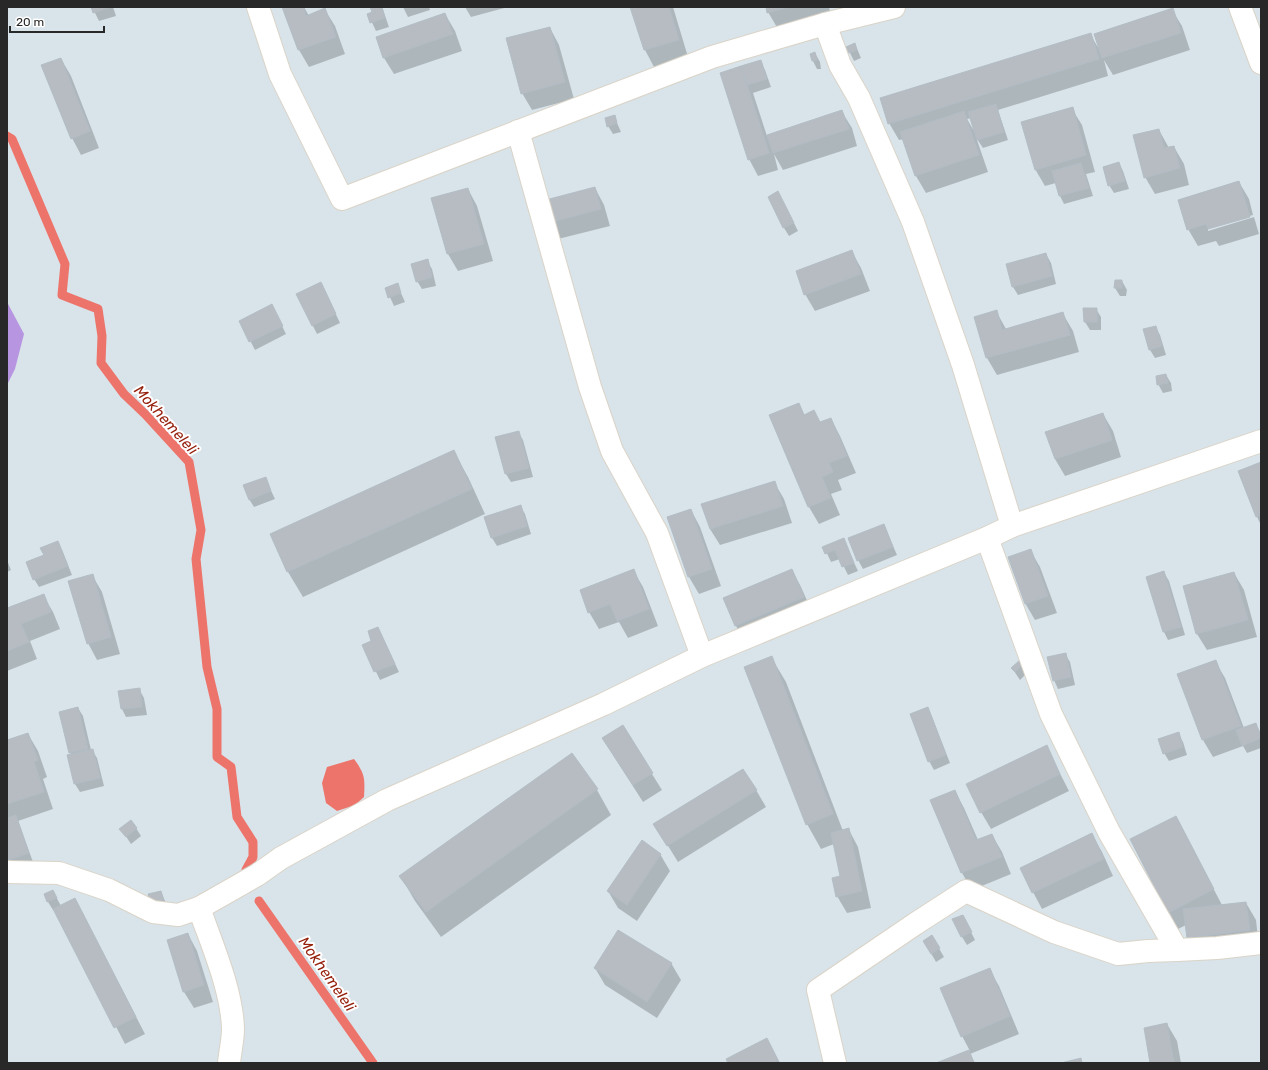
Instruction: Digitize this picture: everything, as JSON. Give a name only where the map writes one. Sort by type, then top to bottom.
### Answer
[{"type":"street","points":[[258,7],[280,74],[342,199],[712,57],[825,24],[894,7]]},
{"type":"street","points":[[1240,7],[1261,63]]},
{"type":"street","points":[[825,24],[840,66],[859,98],[913,222],[963,365],[1012,526]]},
{"type":"street","points":[[518,131],[590,387],[612,451],[657,533],[702,656]]},
{"type":"street","points":[[7,872],[59,873],[109,890],[153,912],[178,915],[199,908],[257,876],[281,858],[387,800],[604,704],[702,656],[987,538],[1012,526],[1261,441]]},
{"type":"street","points":[[987,538],[1051,714],[1109,832],[1176,950]]},
{"type":"street","points":[[835,1063],[818,990],[966,891],[1054,932],[1118,954],[1217,948],[1261,943]]},
{"type":"street","points":[[199,908],[218,960],[229,1001],[233,1030],[229,1063]]},
{"type":"shaded area","points":[[7,302],[24,334],[15,369],[7,385]]},
{"type":"shaded area","points":[[354,759],[364,776],[364,797],[355,805],[337,811],[326,803],[322,783],[327,767]]},
{"type":"building","points":[[91,7],[112,7],[93,13]]},
{"type":"building","points":[[282,7],[303,7],[306,16],[325,8],[336,37],[298,50]]},
{"type":"building","points":[[370,7],[382,7],[385,18],[370,23],[367,14],[372,12]]},
{"type":"building","points":[[630,7],[669,7],[679,40],[644,50]]},
{"type":"building","points":[[766,7],[789,7],[767,13]]},
{"type":"building","points":[[1173,8],[1181,33],[1102,58],[1094,34]]},
{"type":"building","points":[[445,13],[453,34],[383,58],[376,37]]},
{"type":"building","points":[[550,27],[565,82],[521,94],[506,38]]},
{"type":"building","points":[[1091,33],[1099,59],[888,124],[880,98]]},
{"type":"building","points":[[855,43],[857,50],[849,53],[846,47]]},
{"type":"building","points":[[815,52],[817,60],[812,61],[810,54]]},
{"type":"building","points":[[61,58],[90,131],[71,139],[41,65]]},
{"type":"building","points":[[761,60],[767,79],[747,85],[741,66]]},
{"type":"building","points":[[741,66],[769,153],[748,160],[720,73]]},
{"type":"building","points":[[996,104],[1004,132],[977,140],[968,112]]},
{"type":"building","points":[[1073,107],[1086,155],[1035,170],[1021,122]]},
{"type":"building","points":[[842,110],[849,129],[773,153],[767,135]]},
{"type":"building","points":[[964,111],[979,155],[915,176],[900,132]]},
{"type":"building","points":[[615,115],[617,123],[607,127],[605,118]]},
{"type":"building","points":[[1159,129],[1164,148],[1174,146],[1180,168],[1144,178],[1133,135]]},
{"type":"building","points":[[1119,162],[1125,181],[1108,186],[1103,167]]},
{"type":"building","points":[[1081,163],[1089,188],[1059,196],[1052,171]]},
{"type":"building","points":[[1239,181],[1250,217],[1208,229],[1206,224],[1187,230],[1178,200]]},
{"type":"building","points":[[595,187],[601,209],[548,223],[542,201]]},
{"type":"building","points":[[468,188],[484,244],[447,254],[431,198]]},
{"type":"building","points":[[778,191],[794,223],[783,228],[768,197]]},
{"type":"building","points":[[852,250],[861,274],[804,295],[796,271]]},
{"type":"building","points":[[1046,253],[1052,276],[1012,287],[1006,264]]},
{"type":"building","points":[[428,259],[432,277],[416,282],[411,264]]},
{"type":"building","points":[[1115,280],[1122,280],[1122,288],[1114,288]]},
{"type":"building","points":[[321,282],[336,314],[312,326],[296,294]]},
{"type":"building","points":[[398,283],[401,293],[388,298],[385,288]]},
{"type":"building","points":[[272,304],[283,326],[249,342],[239,321]]},
{"type":"building","points":[[1083,308],[1097,308],[1097,322],[1084,322]]},
{"type":"building","points":[[997,310],[1002,330],[1063,312],[1070,335],[986,358],[974,317]]},
{"type":"building","points":[[1156,326],[1162,346],[1149,350],[1143,329]]},
{"type":"building","points":[[1166,374],[1168,383],[1157,385],[1156,376]]},
{"type":"building","points":[[799,403],[804,415],[814,410],[820,422],[831,418],[847,456],[829,463],[833,472],[822,477],[831,498],[808,507],[769,415]]},
{"type":"building","points":[[1103,413],[1112,440],[1055,459],[1045,432]]},
{"type":"building","points":[[519,431],[529,468],[505,474],[495,437]]},
{"type":"building","points":[[454,450],[472,489],[287,572],[270,534]]},
{"type":"building","points":[[1261,462],[1261,515],[1256,517],[1238,471]]},
{"type":"building","points":[[266,477],[271,491],[249,500],[243,485]]},
{"type":"building","points":[[775,481],[783,506],[710,529],[701,504]]},
{"type":"building","points":[[521,505],[527,526],[491,538],[484,517]]},
{"type":"building","points":[[691,509],[712,569],[688,577],[667,517]]},
{"type":"building","points":[[884,524],[893,547],[857,561],[848,538]]},
{"type":"building","points":[[844,538],[854,563],[842,567],[835,550],[825,554],[822,547]]},
{"type":"building","points":[[58,541],[68,566],[33,580],[26,562],[44,555],[40,548]]},
{"type":"building","points":[[1031,549],[1048,596],[1025,604],[1008,557]]},
{"type":"building","points":[[634,569],[649,609],[617,621],[610,604],[588,613],[580,590]]},
{"type":"building","points":[[792,569],[804,597],[735,626],[723,598]]},
{"type":"building","points":[[1164,571],[1181,627],[1163,632],[1146,577]]},
{"type":"building","points":[[1234,572],[1248,620],[1196,634],[1183,586]]},
{"type":"building","points":[[93,574],[111,637],[87,644],[68,581]]},
{"type":"building","points":[[44,594],[51,612],[21,624],[29,642],[7,651],[7,608]]},
{"type":"building","points":[[378,627],[395,664],[374,672],[362,645],[371,641],[368,631]]},
{"type":"building","points":[[1066,653],[1071,677],[1053,681],[1047,657]]},
{"type":"building","points":[[772,656],[833,814],[806,825],[744,667]]},
{"type":"building","points":[[1020,660],[1023,664],[1015,672],[1011,668]]},
{"type":"building","points":[[1216,660],[1241,726],[1202,740],[1177,674]]},
{"type":"building","points":[[140,688],[142,707],[121,709],[118,691]]},
{"type":"building","points":[[78,707],[88,749],[69,753],[59,712]]},
{"type":"building","points":[[928,707],[946,755],[928,762],[910,714]]},
{"type":"building","points":[[1256,723],[1261,738],[1242,746],[1236,730]]},
{"type":"building","points":[[623,725],[653,773],[633,785],[602,738]]},
{"type":"building","points":[[1179,732],[1183,747],[1163,754],[1158,739]]},
{"type":"building","points":[[28,733],[38,760],[34,762],[44,792],[7,804],[7,740]]},
{"type":"building","points":[[1047,745],[1060,774],[980,813],[966,784]]},
{"type":"building","points":[[93,749],[100,778],[74,784],[67,755]]},
{"type":"building","points":[[572,753],[598,789],[426,912],[399,876]]},
{"type":"building","points":[[743,769],[757,790],[667,846],[653,824]]},
{"type":"building","points":[[955,790],[976,840],[992,834],[1002,857],[961,873],[930,800]]},
{"type":"building","points":[[16,815],[29,853],[9,860],[7,855],[7,818]]},
{"type":"building","points":[[1176,816],[1214,889],[1168,913],[1130,839]]},
{"type":"building","points":[[131,820],[137,828],[126,837],[119,829]]},
{"type":"building","points":[[849,828],[862,891],[836,897],[832,878],[840,876],[831,833]]},
{"type":"building","points":[[1092,833],[1104,859],[1032,893],[1020,868]]},
{"type":"building","points":[[642,840],[661,854],[627,905],[607,891]]},
{"type":"building","points":[[53,890],[57,898],[47,902],[44,894]]},
{"type":"building","points":[[161,891],[164,901],[151,904],[148,894]]},
{"type":"building","points":[[75,898],[136,1017],[114,1028],[53,909]]},
{"type":"building","points":[[1246,902],[1250,930],[1187,938],[1183,909]]},
{"type":"building","points":[[963,915],[972,932],[961,937],[952,919]]},
{"type":"building","points":[[618,930],[672,963],[647,1002],[594,968]]},
{"type":"building","points":[[188,933],[204,985],[183,992],[167,940]]},
{"type":"building","points":[[932,935],[940,948],[931,954],[923,941]]},
{"type":"building","points":[[990,968],[1010,1016],[961,1037],[940,988]]},
{"type":"building","points":[[1167,1023],[1174,1063],[1150,1063],[1144,1028]]},
{"type":"building","points":[[767,1038],[778,1060],[773,1063],[728,1063],[726,1059]]},
{"type":"building","points":[[969,1050],[974,1063],[936,1063]]},
{"type":"building","points":[[1081,1058],[1082,1063],[1061,1063]]},
{"type":"waterway","name":"Mokhemeleli","points":[[7,136],[12,139],[65,264],[62,295],[98,309],[102,336],[101,363],[124,394],[145,414],[189,462],[201,530],[196,559],[207,667],[217,709],[217,757],[231,767],[237,817],[253,842],[253,857],[246,870]]},
{"type":"waterway","name":"Mokhemeleli","points":[[259,901],[373,1063]]}]
